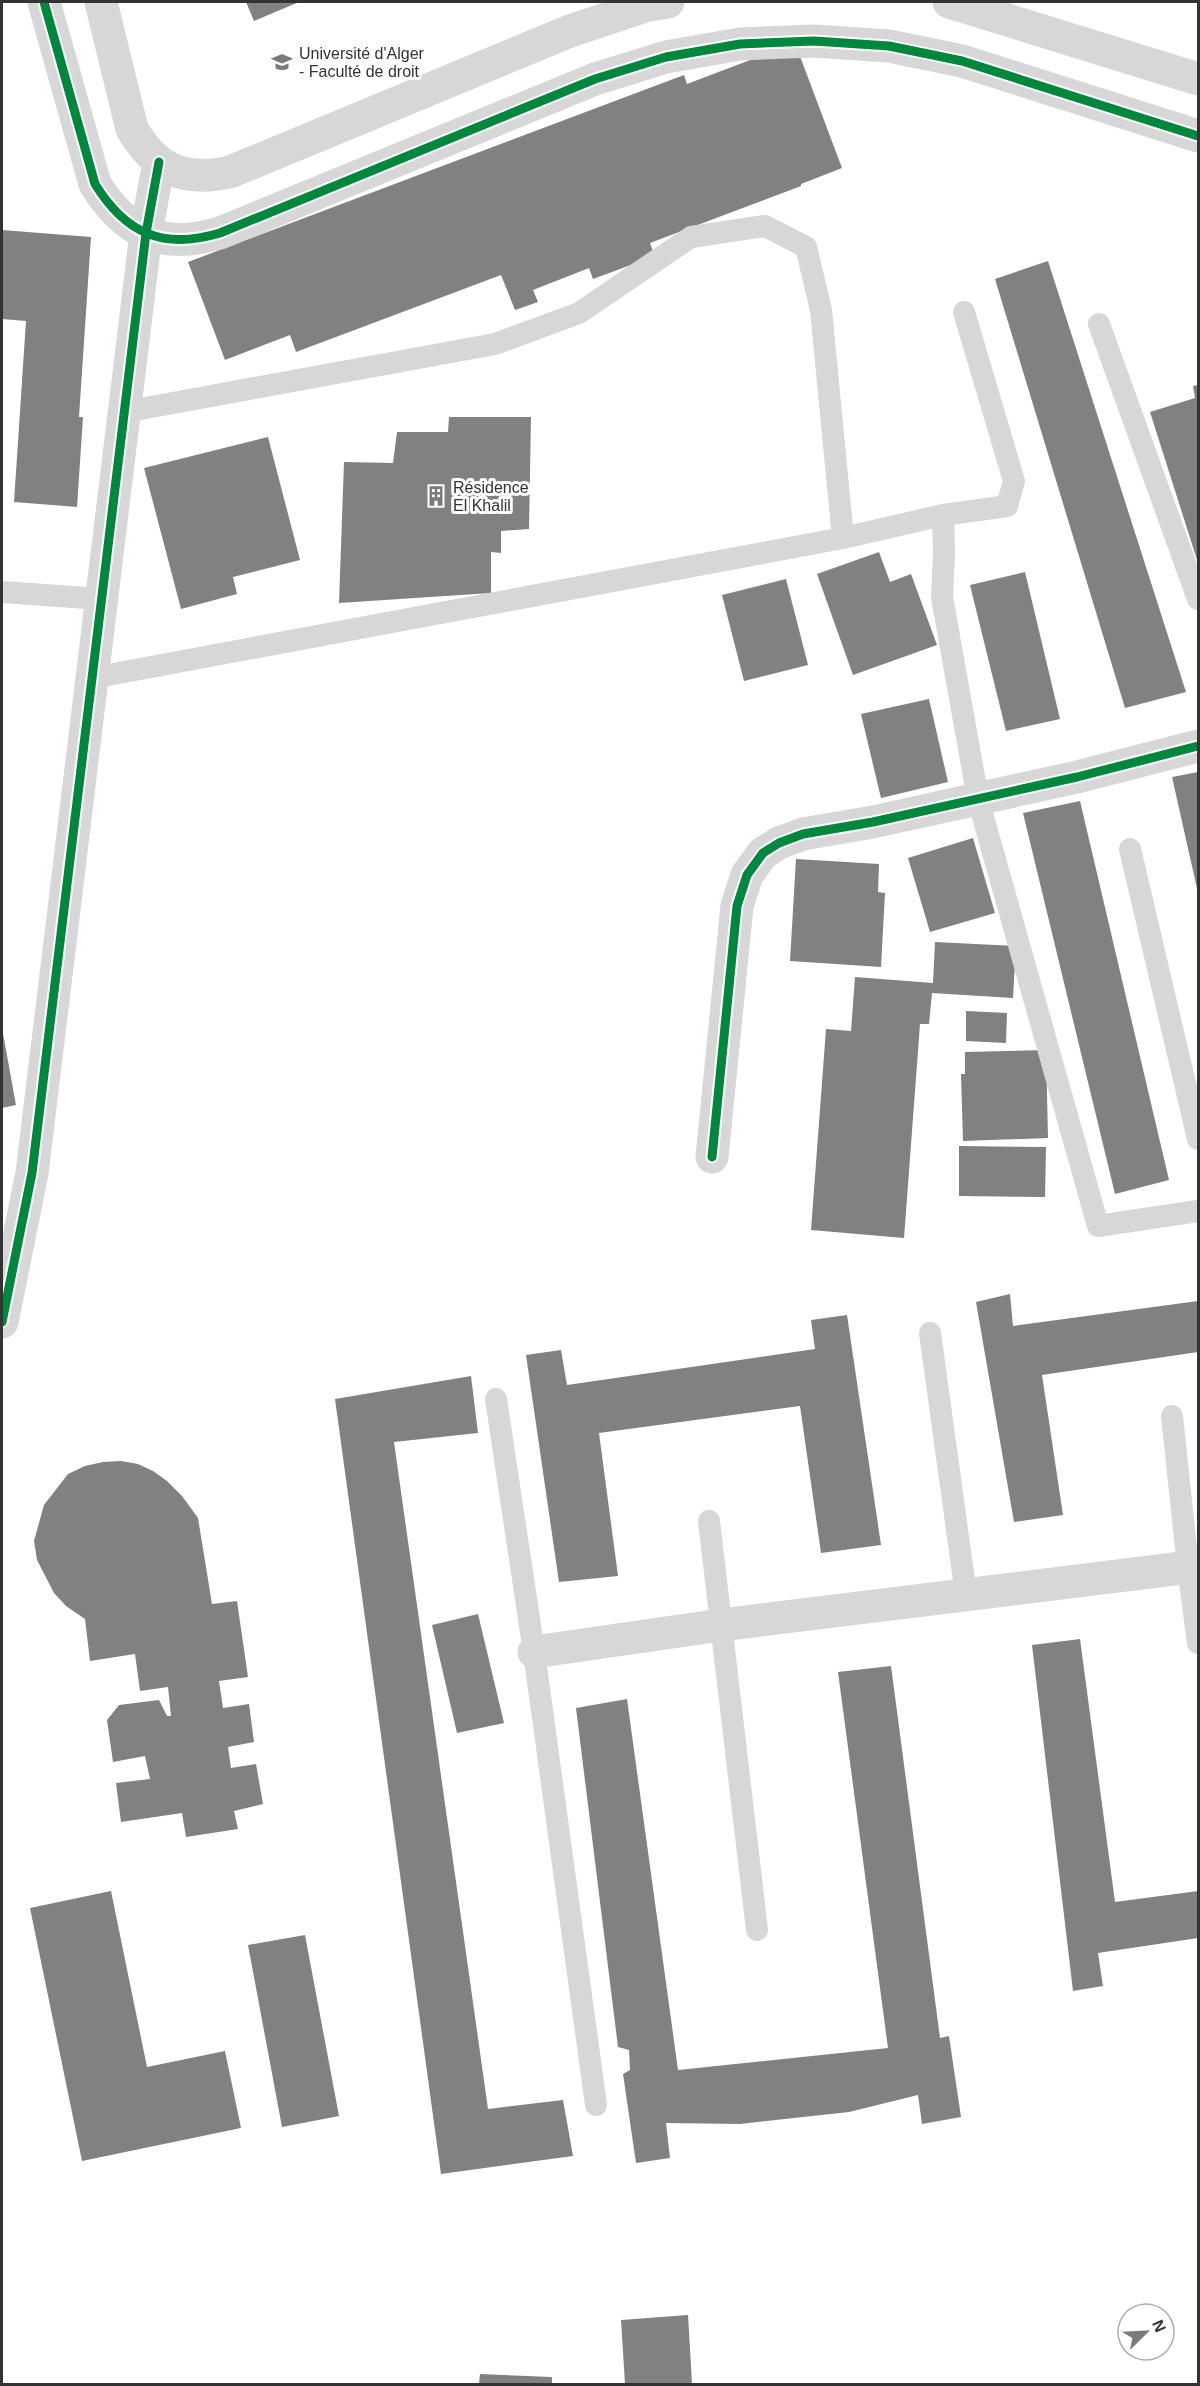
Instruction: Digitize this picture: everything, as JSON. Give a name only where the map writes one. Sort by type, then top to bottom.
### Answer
[{"type":"street","points":[[44,2],[95,184],[107,204],[124,221],[146,233],[164,239],[183,240],[220,233],[595,79],[666,57],[740,44],[814,40],[889,46],[962,61],[1198,136]]},
{"type":"street","points":[[101,2],[132,129],[142,146],[159,162],[173,171],[191,176],[211,176],[230,172],[570,31],[645,6],[668,2]]},
{"type":"street","points":[[955,2],[1198,79]]},
{"type":"street","points":[[2,1322],[32,1173],[146,233],[159,162]]},
{"type":"street","points":[[712,1157],[737,906],[747,876],[763,853],[779,843],[803,834],[873,822],[1077,777],[1198,746]]},
{"type":"street","points":[[534,1652],[721,1625],[1193,1566]]},
{"type":"lane","points":[[124,412],[495,344],[579,313],[691,237],[765,226],[806,247],[821,310],[843,538]]},
{"type":"lane","points":[[92,678],[843,538],[943,515],[1007,506],[1014,481],[964,312]]},
{"type":"lane","points":[[1099,324],[1198,599]]},
{"type":"lane","points":[[943,515],[942,597],[978,799],[1098,1226],[1198,1211]]},
{"type":"lane","points":[[2,592],[101,599]]},
{"type":"lane","points":[[1130,849],[1198,1139]]},
{"type":"lane","points":[[930,1333],[966,1595]]},
{"type":"lane","points":[[496,1399],[534,1652],[596,2104]]},
{"type":"lane","points":[[1172,1416],[1193,1566],[1198,1643]]},
{"type":"lane","points":[[709,1521],[757,1930]]},
{"type":"building","points":[[246,2],[299,2],[254,21]]},
{"type":"building","points":[[795,43],[842,168],[801,184],[801,186],[650,243],[655,256],[593,279],[589,268],[533,290],[538,302],[515,310],[501,275],[296,352],[290,335],[225,360],[188,262],[684,75],[687,84]]},
{"type":"building","points":[[2,230],[91,237],[79,417],[83,417],[77,507],[14,502],[26,321],[2,319]]},
{"type":"building","points":[[1048,261],[1186,692],[1125,708],[995,279]]},
{"type":"building","points":[[1198,385],[1198,563],[1150,412],[1195,398],[1193,386]]},
{"type":"building","name":"Résidence El Khalil","points":[[449,417],[531,417],[529,529],[501,531],[501,553],[491,552],[491,593],[339,603],[344,462],[393,463],[397,432],[448,432]]},
{"type":"building","points":[[268,437],[300,560],[233,577],[237,594],[181,609],[144,468]]},
{"type":"building","points":[[879,552],[890,582],[911,574],[937,645],[853,675],[817,574]]},
{"type":"building","points":[[1025,572],[1060,719],[1006,731],[970,585]]},
{"type":"building","points":[[786,579],[808,665],[744,681],[722,595]]},
{"type":"building","points":[[929,699],[948,782],[881,798],[861,714]]},
{"type":"building","points":[[1198,772],[1198,893],[1172,777]]},
{"type":"building","points":[[1080,801],[1169,1180],[1115,1194],[1023,813]]},
{"type":"building","points":[[973,838],[995,913],[930,932],[908,858]]},
{"type":"building","points":[[796,859],[879,864],[878,892],[885,893],[881,967],[790,961]]},
{"type":"building","points":[[935,942],[1016,946],[1013,998],[932,993],[929,1024],[920,1024],[904,1238],[811,1230],[826,1029],[851,1031],[855,977],[933,983]]},
{"type":"building","points":[[966,1011],[1007,1013],[1006,1043],[966,1041]]},
{"type":"building","points":[[2,1028],[16,1105],[2,1108]]},
{"type":"building","points":[[1046,1050],[1048,1138],[963,1141],[961,1074],[965,1074],[965,1052]]},
{"type":"building","points":[[959,1146],[1046,1147],[1045,1197],[959,1196]]},
{"type":"building","points":[[1010,1294],[1013,1326],[1198,1301],[1198,1352],[1042,1375],[1063,1515],[1014,1522],[976,1302]]},
{"type":"building","points":[[847,1315],[881,1545],[821,1553],[800,1406],[599,1433],[618,1576],[559,1582],[526,1355],[561,1350],[567,1385],[815,1349],[811,1320]]},
{"type":"building","points":[[471,1376],[478,1433],[394,1442],[488,2109],[563,2100],[573,2156],[441,2174],[335,1399]]},
{"type":"building","points":[[121,1461],[138,1464],[153,1471],[182,1496],[198,1518],[212,1604],[237,1601],[248,1677],[219,1681],[223,1708],[249,1704],[254,1742],[228,1747],[231,1768],[256,1764],[263,1804],[234,1811],[238,1829],[186,1837],[182,1813],[121,1822],[116,1783],[150,1779],[145,1756],[113,1762],[107,1720],[119,1705],[159,1700],[167,1716],[171,1716],[168,1687],[140,1691],[135,1654],[90,1661],[85,1619],[66,1606],[54,1593],[37,1560],[34,1541],[44,1505],[68,1474],[85,1466]]},
{"type":"building","points":[[478,1614],[504,1723],[457,1733],[432,1625]]},
{"type":"building","points":[[1080,1639],[1115,1902],[1198,1891],[1198,1938],[1098,1953],[1103,1986],[1073,1991],[1032,1645]]},
{"type":"building","points":[[891,1666],[940,2038],[949,2036],[961,2117],[922,2124],[918,2095],[849,2112],[740,2124],[666,2123],[670,2158],[636,2163],[623,2074],[630,2070],[629,2050],[618,2047],[576,1708],[627,1699],[678,2070],[888,2048],[838,1672]]},
{"type":"building","points":[[111,1891],[147,2067],[225,2051],[241,2128],[82,2161],[30,1908]]},
{"type":"building","points":[[305,1935],[339,2116],[282,2127],[248,1945]]},
{"type":"building","points":[[688,2315],[692,2384],[625,2384],[621,2320]]},
{"type":"building","points":[[480,2374],[552,2377],[552,2384],[479,2384]]},
{"type":"cycle path","points":[[44,2],[95,184],[107,201],[133,226],[148,234],[181,240],[220,233],[595,79],[666,57],[740,44],[814,41],[889,46],[962,61],[1198,136]]},
{"type":"cycle path","points":[[2,1322],[32,1173],[146,233],[159,162]]},
{"type":"cycle path","points":[[712,1157],[737,906],[747,875],[763,853],[779,843],[803,834],[873,822],[1077,777],[1198,746]]},
{"type":"place","name":"Université d'Alger - Faculté de droit","points":[[282,62]]},
{"type":"place","name":"Résidence El Khalil","points":[[436,496]]}]
